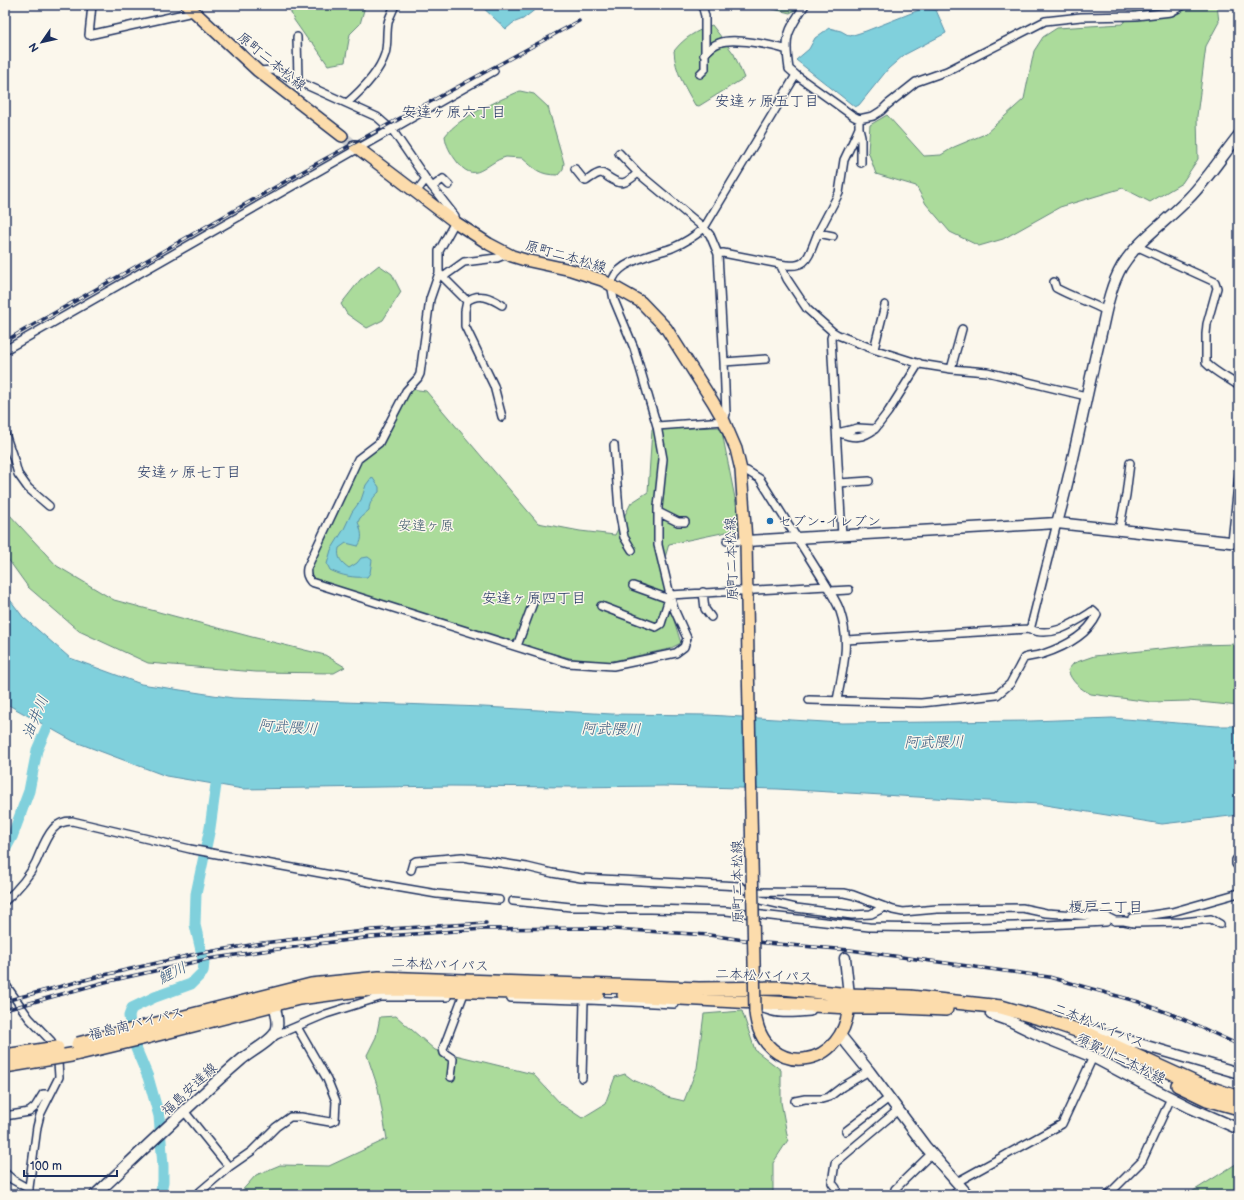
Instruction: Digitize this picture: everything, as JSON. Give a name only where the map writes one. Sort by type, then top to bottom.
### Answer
[{"type":"highway","name":"二本松バイパス","points":[[272,999],[311,985],[379,978],[699,989],[783,988],[849,1001],[902,1006],[996,1011],[1050,1021],[1088,1034],[1195,1083],[1239,1098]]},
{"type":"highway","name":"二本松バイパス","points":[[272,999],[298,998],[359,990],[391,989],[611,994],[816,1005],[849,1001]]},
{"type":"highway","name":"福島南バイパス","points":[[5,1066],[72,1055],[146,1032],[272,999]]},
{"type":"highway","name":"二本松バイパス","points":[[996,1011],[1065,1034],[1207,1099],[1239,1108]]},
{"type":"highway","name":"福島南バイパス","points":[[5,1056],[146,1032]]},
{"type":"main road","name":"原町二本松線","points":[[190,8],[258,71],[342,136]]},
{"type":"main road","name":"原町二本松線","points":[[357,147],[455,222],[507,254],[525,260],[581,273],[602,280],[641,302],[666,328],[724,421],[736,450],[741,470],[746,541],[752,892],[755,1012],[758,1028],[765,1040],[778,1053],[786,1057],[798,1060],[815,1056],[828,1050],[840,1036],[848,1016],[849,1001]]},
{"type":"street","points":[[92,5],[89,35],[190,8]]},
{"type":"street","points":[[347,103],[372,76],[385,53],[388,21],[395,5]]},
{"type":"street","points":[[700,74],[705,68],[704,55],[706,16],[702,5]]},
{"type":"street","points":[[805,5],[786,40],[789,69],[859,119],[873,116],[881,111],[916,82],[947,71],[1045,21],[1081,17],[1136,16],[1171,12],[1184,5]]},
{"type":"street","points":[[297,37],[298,80]]},
{"type":"street","points":[[704,55],[710,48],[718,43],[728,41],[767,45],[787,50]]},
{"type":"street","points":[[258,71],[273,70],[377,117],[392,129],[426,179],[455,216],[455,222],[440,251],[441,275],[430,299],[418,378],[406,391],[379,443],[358,459],[307,568],[306,573],[308,578],[311,582],[568,663],[610,666],[676,653],[684,647],[687,638],[669,597],[658,544],[658,512],[663,459],[657,426],[634,348],[614,300],[612,279],[628,264],[691,239],[704,228],[796,75]]},
{"type":"street","points":[[5,350],[357,147],[392,129],[494,71]]},
{"type":"street","points":[[859,119],[861,136],[861,163]]},
{"type":"street","points":[[718,254],[723,253],[792,266],[803,263],[807,260],[818,234],[839,193],[844,160],[859,128]]},
{"type":"street","points":[[1030,630],[1064,495],[1113,285],[1122,267],[1136,246],[1189,198],[1239,136]]},
{"type":"street","points":[[619,154],[638,173],[704,228],[710,235],[718,254],[726,414],[724,421],[657,426]]},
{"type":"street","points":[[575,169],[583,180],[602,173],[622,184],[626,183],[638,173]]},
{"type":"street","points":[[416,192],[426,179]]},
{"type":"street","points":[[432,187],[442,179],[449,185]]},
{"type":"street","points":[[818,234],[833,236]]},
{"type":"street","points":[[1136,246],[1215,282],[1218,288],[1207,324],[1206,363],[1239,386]]},
{"type":"street","points":[[441,275],[464,262],[497,258],[507,254]]},
{"type":"street","points":[[780,264],[787,279],[807,309],[833,332],[874,349],[919,363],[951,369],[987,372],[1086,396]]},
{"type":"street","points":[[441,275],[467,301]]},
{"type":"street","points":[[1054,282],[1056,288],[1093,304],[1106,312]]},
{"type":"street","points":[[467,301],[475,297],[483,296],[502,305]]},
{"type":"street","points":[[467,301],[465,310],[465,326],[494,386],[502,417]]},
{"type":"street","points":[[874,349],[885,305]]},
{"type":"street","points":[[951,369],[962,329]]},
{"type":"street","points":[[833,332],[831,338],[838,433],[842,536]]},
{"type":"street","points":[[724,362],[766,358]]},
{"type":"street","points":[[838,433],[858,428],[875,429],[888,412],[919,363]]},
{"type":"street","points":[[5,434],[16,463],[18,474],[28,488],[49,506]]},
{"type":"street","points":[[614,445],[619,510],[624,537],[632,550]]},
{"type":"street","points":[[1119,531],[1130,463]]},
{"type":"street","points":[[741,470],[747,471],[760,479],[798,539],[839,610],[845,633],[846,650],[837,700]]},
{"type":"street","points":[[727,541],[798,539],[1057,523],[1236,543],[1239,475]]},
{"type":"street","points":[[839,483],[870,481]]},
{"type":"street","points":[[658,512],[678,522],[685,522]]},
{"type":"street","points":[[633,586],[669,597],[704,592],[748,590],[849,590]]},
{"type":"street","points":[[704,592],[705,609],[711,617]]},
{"type":"street","points":[[601,606],[656,627],[660,624],[669,597]]},
{"type":"street","points":[[517,646],[533,602]]},
{"type":"street","points":[[809,700],[921,703],[997,695],[1010,684],[1024,658],[1056,650],[1069,643],[1083,633],[1093,623],[1097,615],[1093,611],[1070,625],[1052,632],[1040,633],[1030,630],[846,640]]},
{"type":"street","points":[[5,901],[20,886],[35,864],[53,828],[65,821],[72,821],[190,849],[364,882],[437,894],[498,900]]},
{"type":"street","points":[[411,870],[412,863],[416,861],[462,857],[527,867],[581,878],[740,886],[760,900],[796,908],[827,912],[863,915],[871,914],[885,907]]},
{"type":"street","points":[[1239,857],[1236,860],[1236,864],[1239,867]]},
{"type":"street","points":[[752,892],[831,893],[854,895],[893,910],[912,912],[937,909],[1022,908],[1046,913],[1107,917],[1115,921],[1134,923],[1211,920],[1220,924]]},
{"type":"street","points":[[1132,918],[1172,912],[1239,893]]},
{"type":"street","points":[[513,901],[609,909],[726,911],[776,918],[874,928],[943,928],[1106,922]]},
{"type":"street","points":[[845,958],[849,1001]]},
{"type":"street","points":[[5,984],[29,1018],[51,1041],[58,1062],[59,1077],[40,1115],[37,1127],[28,1192]]},
{"type":"street","points":[[451,1077],[453,1059],[444,1053],[443,1049],[462,996]]},
{"type":"street","points":[[274,1036],[326,1014],[380,998],[462,996],[746,1006],[767,1009],[779,1014],[810,1012],[816,1005]]},
{"type":"street","points":[[272,999],[277,1030],[274,1036]]},
{"type":"street","points":[[582,1078],[584,1000]]},
{"type":"street","name":"須賀川二本松線","points":[[996,1011],[1008,1020],[1040,1036],[1093,1057],[1171,1098],[1239,1129]]},
{"type":"street","name":"須賀川二本松線","points":[[996,1011],[1084,1028],[1239,1073]]},
{"type":"street","points":[[196,1195],[229,1167],[252,1151],[276,1127],[290,1117],[301,1116],[330,1122],[335,1120],[336,1101],[333,1093],[327,1079],[297,1027]]},
{"type":"street","name":"福島安達線","points":[[95,1195],[184,1111],[248,1054],[274,1036]]},
{"type":"street","points":[[840,1036],[869,1071],[931,1154],[962,1188]]},
{"type":"street","points":[[953,1195],[1062,1124],[1093,1057]]},
{"type":"street","points":[[796,1101],[829,1097],[842,1087],[869,1071]]},
{"type":"street","points":[[5,1116],[29,1112],[35,1107],[43,1094],[50,1094]]},
{"type":"street","points":[[846,1130],[889,1098]]},
{"type":"street","points":[[1108,1195],[1142,1161],[1171,1098]]},
{"type":"street","points":[[836,1188],[832,1183],[835,1163],[898,1110]]},
{"type":"street","points":[[184,1111],[229,1167]]},
{"type":"street","points":[[894,1195],[895,1189],[931,1154]]},
{"type":"street","points":[[5,1173],[28,1192]]},
{"type":"green space","points":[[288,5],[364,5],[360,24],[350,34],[345,62],[328,65],[313,43],[308,40],[294,20]]},
{"type":"green space","points":[[756,5],[804,5],[790,13]]},
{"type":"green space","points":[[1139,5],[1217,5],[1219,22],[1206,46],[1197,116],[1198,159],[1182,183],[1150,202],[1123,188],[1060,207],[1003,239],[979,246],[950,232],[926,204],[916,186],[876,174],[868,151],[870,125],[887,115],[924,156],[941,155],[954,147],[985,134],[1024,99],[1034,51],[1043,37],[1057,28],[1122,24]]},
{"type":"green space","points":[[712,25],[734,54],[744,78],[699,106],[695,105],[681,79],[676,66],[674,51],[691,35]]},
{"type":"green space","points":[[520,91],[534,94],[548,107],[564,163],[563,169],[558,175],[546,174],[538,171],[522,158],[506,157],[480,171],[468,172],[455,159],[446,142],[445,136],[469,116]]},
{"type":"green space","points":[[379,265],[392,274],[401,292],[383,320],[367,328],[347,314],[341,304],[360,280]]},
{"type":"green space","name":"安達ヶ原","points":[[411,389],[426,391],[538,523],[580,531],[615,535],[631,503],[648,492],[652,429],[721,427],[741,529],[669,544],[661,571],[666,595],[681,643],[669,649],[608,662],[574,659],[534,649],[314,581],[310,578],[309,571],[360,462],[382,441]]},
{"type":"green space","points":[[5,507],[8,513],[57,566],[114,600],[325,655],[345,667],[334,673],[256,672],[148,663],[79,631],[28,587],[5,555]]},
{"type":"green space","points":[[1239,644],[1239,706],[1189,701],[1151,702],[1091,694],[1076,684],[1071,678],[1068,670],[1074,663],[1094,656],[1198,645]]},
{"type":"green space","points":[[742,1011],[755,1050],[781,1070],[781,1102],[788,1140],[773,1163],[773,1195],[238,1195],[256,1175],[280,1165],[329,1166],[387,1139],[378,1088],[367,1055],[376,1037],[380,1017],[396,1016],[435,1050],[533,1074],[561,1104],[582,1118],[605,1104],[615,1077],[625,1074],[633,1080],[650,1087],[667,1097],[684,1101],[697,1068],[704,1014]]},
{"type":"green space","points":[[1239,1162],[1239,1195],[1187,1195]]},
{"type":"water","points":[[480,5],[541,5],[523,19],[513,23],[506,29]]},
{"type":"water","points":[[924,8],[936,10],[946,33],[904,55],[888,69],[859,105],[855,107],[796,60],[809,49],[815,38],[829,28],[841,31],[850,36]]},
{"type":"water","points":[[372,477],[379,487],[379,492],[372,500],[369,510],[360,518],[358,522],[361,534],[360,543],[358,546],[346,543],[339,548],[340,560],[349,568],[357,563],[361,558],[368,557],[372,560],[370,573],[367,577],[352,577],[339,574],[330,570],[327,564],[331,550],[344,529],[352,512],[361,500],[366,485]]},
{"type":"water","name":"阿武隈川","points":[[5,593],[23,617],[70,658],[141,684],[233,698],[483,707],[612,714],[708,715],[842,723],[1031,721],[1112,718],[1217,726],[1239,726],[1239,815],[1162,824],[1039,804],[778,789],[663,786],[451,786],[243,789],[166,776],[73,741],[5,703]]},
{"type":"waterway","name":"油井川","points":[[5,850],[12,837],[29,791],[37,750],[53,713]]},
{"type":"waterway","name":"鯉川","points":[[160,1195],[163,1182],[163,1166],[159,1116],[148,1077],[135,1046],[129,1016],[132,1008],[155,997],[191,984],[203,972],[204,963],[195,925],[196,894],[210,828],[218,770]]},
{"type":"tunnel","points":[[342,136],[355,146]]},
{"type":"railway","points":[[5,341],[323,160],[579,21]]},
{"type":"railway","points":[[5,1001],[100,976],[196,954],[263,943],[372,930],[486,923]]},
{"type":"railway","points":[[5,1010],[105,982],[208,959],[263,951],[372,937],[484,929],[597,928],[709,935],[765,943],[850,950],[1049,977],[1139,1002],[1181,1018],[1239,1045]]},
{"type":"place","name":"セブン-イレブン","points":[[770,521]]},
{"type":"district","name":"安達ヶ原五丁目","points":[[767,101]]},
{"type":"district","name":"安達ヶ原六丁目","points":[[454,112]]},
{"type":"district","name":"安達ヶ原七丁目","points":[[189,472]]},
{"type":"district","name":"安達ヶ原四丁目","points":[[534,598]]},
{"type":"district","name":"榎戸二丁目","points":[[1106,907]]}]
